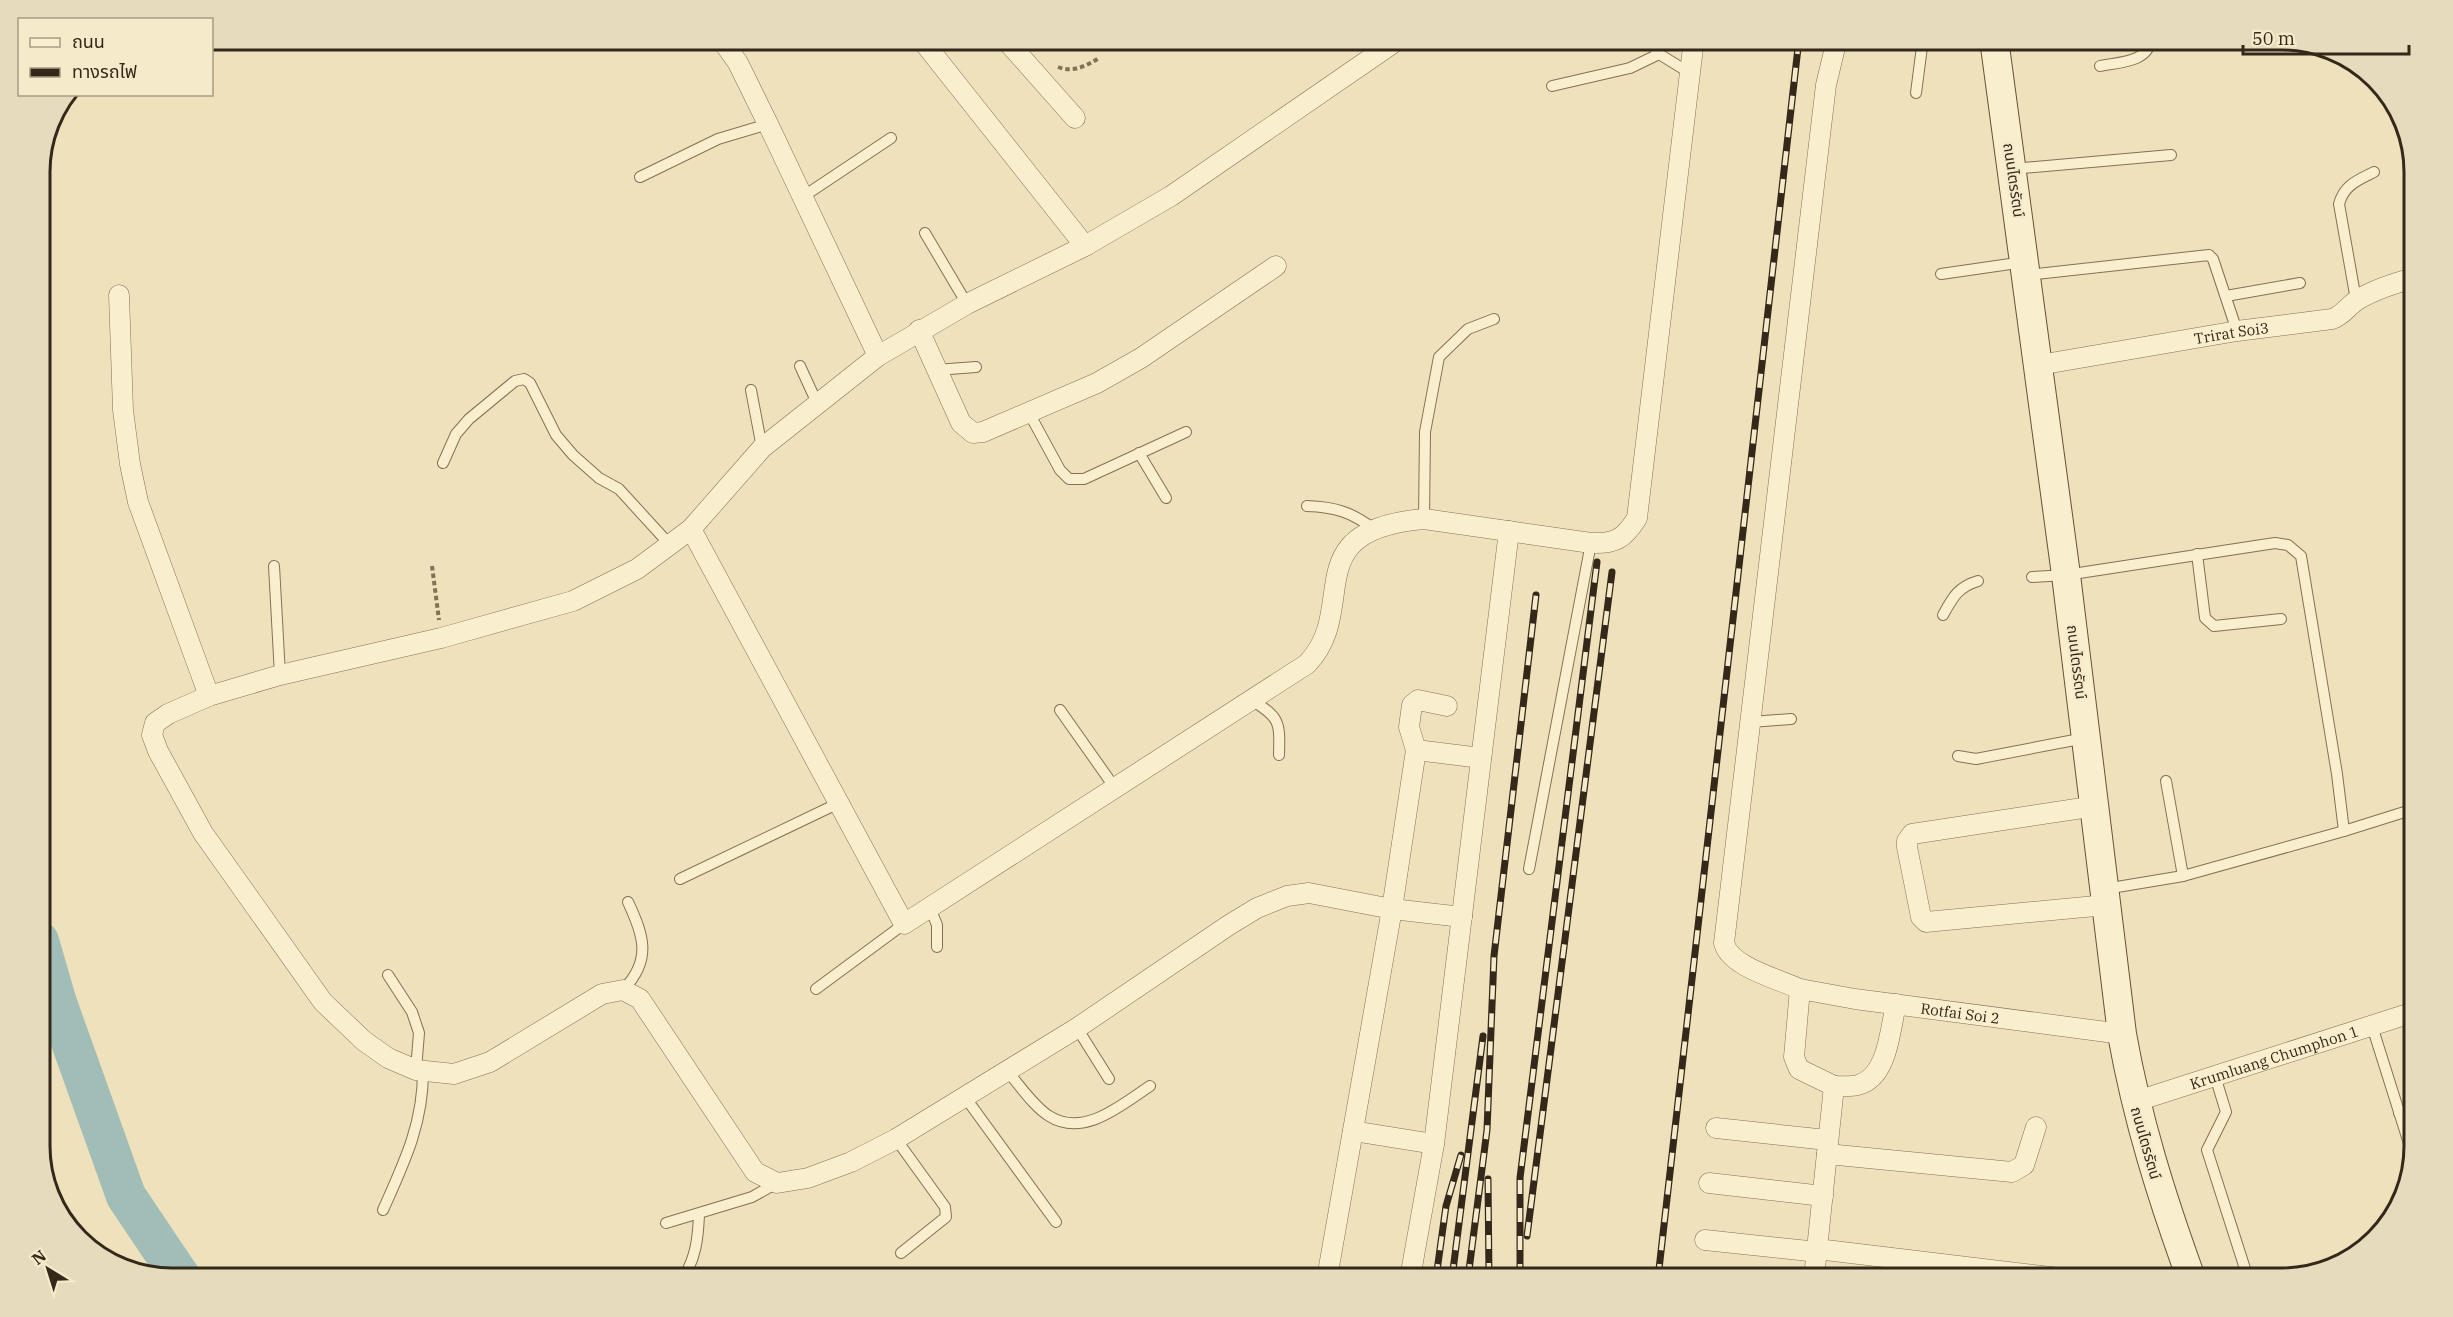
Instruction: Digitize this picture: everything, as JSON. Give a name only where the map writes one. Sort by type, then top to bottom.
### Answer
[{"type":"main road","name":"ถนนไตรรัตน์","points":[[1996,50],[2096,806],[2122,1034],[2134,1102],[2160,1194],[2187,1268]]},
{"type":"street","points":[[729,50],[738,63],[804,196],[878,356]]},
{"type":"street","points":[[930,50],[1085,246]]},
{"type":"street","points":[[1015,50],[1075,118]]},
{"type":"street","points":[[1383,50],[1171,196],[1085,246],[966,304],[878,356],[762,448],[692,529],[637,569],[573,601],[441,638],[280,675],[209,696],[168,714],[155,723],[152,735],[158,751],[197,822],[323,1002],[380,1053],[420,1071],[454,1074],[490,1062],[602,994],[623,990],[640,999],[755,1172],[777,1183],[808,1178],[851,1162],[896,1139],[1077,1028],[1229,925],[1287,896],[1309,893],[1392,909],[1462,917]]},
{"type":"street","points":[[692,529],[841,802],[904,924],[1307,664],[1316,654],[1324,638],[1336,570],[1344,554],[1359,539],[1375,530],[1400,521],[1424,519],[1591,543],[1606,543],[1627,535],[1637,518],[1693,50]]},
{"type":"street","name":"Rotfai Soi 2","points":[[1835,50],[1826,85],[1724,943],[1726,952],[1734,960],[1800,989],[2122,1034]]},
{"type":"street","points":[[919,330],[962,423],[973,433],[983,432],[1097,382],[1141,358],[1276,266]]},
{"type":"street","name":"Trirat Soi3","points":[[2039,365],[2237,331],[2332,319],[2341,315],[2356,300],[2385,286],[2403,281]]},
{"type":"street","points":[[119,295],[123,410],[138,502],[209,696]]},
{"type":"street","points":[[1412,1268],[1434,1144],[1509,531]]},
{"type":"street","points":[[1329,1268],[1392,909],[1416,750],[1409,727],[1412,705],[1418,700],[1447,706]]},
{"type":"street","points":[[1416,750],[1481,758]]},
{"type":"street","points":[[2096,806],[1912,834],[1907,841],[1907,847],[1921,917],[1926,922],[2106,897]]},
{"type":"street","points":[[1800,989],[1794,1057],[1799,1069],[1834,1086],[1858,1085],[1871,1079],[1880,1069],[1896,1004]]},
{"type":"street","name":"Krumluang Chumphon 1","points":[[2134,1102],[2404,1015]]},
{"type":"street","points":[[1815,1268],[1834,1086]]},
{"type":"street","points":[[1716,1128],[1827,1147],[2012,1172],[2024,1165],[2036,1127]]},
{"type":"street","points":[[1353,1131],[1434,1144]]},
{"type":"street","points":[[1709,1183],[1823,1196]]},
{"type":"street","points":[[1705,1240],[1817,1250],[1960,1268]]},
{"type":"lane","points":[[1656,50],[1690,73]]},
{"type":"lane","points":[[1916,93],[1922,50]]},
{"type":"lane","points":[[2100,66],[2139,58],[2148,50]]},
{"type":"lane","points":[[1552,86],[1630,68],[1659,54]]},
{"type":"lane","points":[[640,177],[718,139],[768,124]]},
{"type":"lane","points":[[804,196],[891,138]]},
{"type":"lane","points":[[2012,169],[2171,155]]},
{"type":"lane","points":[[2356,300],[2339,204],[2342,193],[2350,184],[2374,172]]},
{"type":"lane","points":[[925,233],[966,304]]},
{"type":"lane","points":[[1941,274],[2209,255],[2213,259],[2237,331]]},
{"type":"lane","points":[[2226,296],[2300,283]]},
{"type":"lane","points":[[1424,519],[1425,432],[1439,357],[1468,329],[1494,319]]},
{"type":"lane","points":[[800,366],[817,403]]},
{"type":"lane","points":[[936,370],[976,367]]},
{"type":"lane","points":[[442,463],[456,434],[469,418],[515,381],[524,379],[530,383],[556,435],[573,455],[599,478],[619,489],[671,546]]},
{"type":"lane","points":[[751,390],[762,448]]},
{"type":"lane","points":[[1029,413],[1060,470],[1070,479],[1084,480],[1185,432]]},
{"type":"lane","points":[[1139,453],[1166,498]]},
{"type":"lane","points":[[1307,506],[1332,507],[1356,515],[1375,530]]},
{"type":"lane","points":[[1529,869],[1591,543]]},
{"type":"lane","points":[[2032,577],[2066,575],[2275,543],[2288,545],[2301,556],[2328,716],[2344,831]]},
{"type":"lane","points":[[2197,554],[2205,618],[2214,626],[2282,619]]},
{"type":"lane","points":[[274,566],[280,675]]},
{"type":"lane","points":[[1944,615],[1956,593],[1963,586],[1977,581]]},
{"type":"lane","points":[[1251,700],[1275,717],[1280,727],[1279,755]]},
{"type":"lane","points":[[1060,710],[1115,788]]},
{"type":"lane","points":[[1751,722],[1791,719]]},
{"type":"lane","points":[[1959,756],[1976,759],[2087,738]]},
{"type":"lane","points":[[2166,781],[2183,876]]},
{"type":"lane","points":[[680,879],[841,802]]},
{"type":"lane","points":[[2106,897],[2404,812]]},
{"type":"lane","points":[[623,990],[634,978],[643,955],[643,934],[628,902]]},
{"type":"lane","points":[[930,908],[937,925],[938,947]]},
{"type":"lane","points":[[816,989],[904,924]]},
{"type":"lane","points":[[384,1210],[410,1150],[423,1103],[419,1033],[412,1012],[388,975]]},
{"type":"lane","points":[[2372,1026],[2404,1128]]},
{"type":"lane","points":[[1077,1028],[1109,1079]]},
{"type":"lane","points":[[1007,1071],[1047,1115],[1063,1122],[1084,1123],[1095,1119],[1150,1086]]},
{"type":"lane","points":[[2215,1076],[2226,1112],[2207,1150],[2245,1268]]},
{"type":"lane","points":[[965,1097],[1056,1222]]},
{"type":"lane","points":[[2399,1113],[2404,1111]]},
{"type":"lane","points":[[896,1139],[945,1207],[946,1217],[901,1253]]},
{"type":"lane","points":[[666,1223],[699,1215],[752,1197],[777,1183]]},
{"type":"lane","points":[[690,1268],[698,1243],[699,1215]]},
{"type":"path","points":[[1053,63],[1068,70],[1088,65],[1099,58]]},
{"type":"path","points":[[432,566],[441,638]]},
{"type":"waterway","points":[[50,979],[126,1196],[174,1268]]},
{"type":"railway","points":[[1659,1268],[1798,50]]},
{"type":"railway","points":[[1520,1268],[1520,1178],[1597,562]]},
{"type":"railway","points":[[1527,1236],[1612,572]]},
{"type":"railway","points":[[1469,1268],[1487,1130],[1494,956],[1536,595]]},
{"type":"railway","points":[[1453,1268],[1483,1036]]},
{"type":"railway","points":[[1437,1268],[1446,1206],[1461,1155]]},
{"type":"railway","points":[[1488,1179],[1489,1268]]}]
